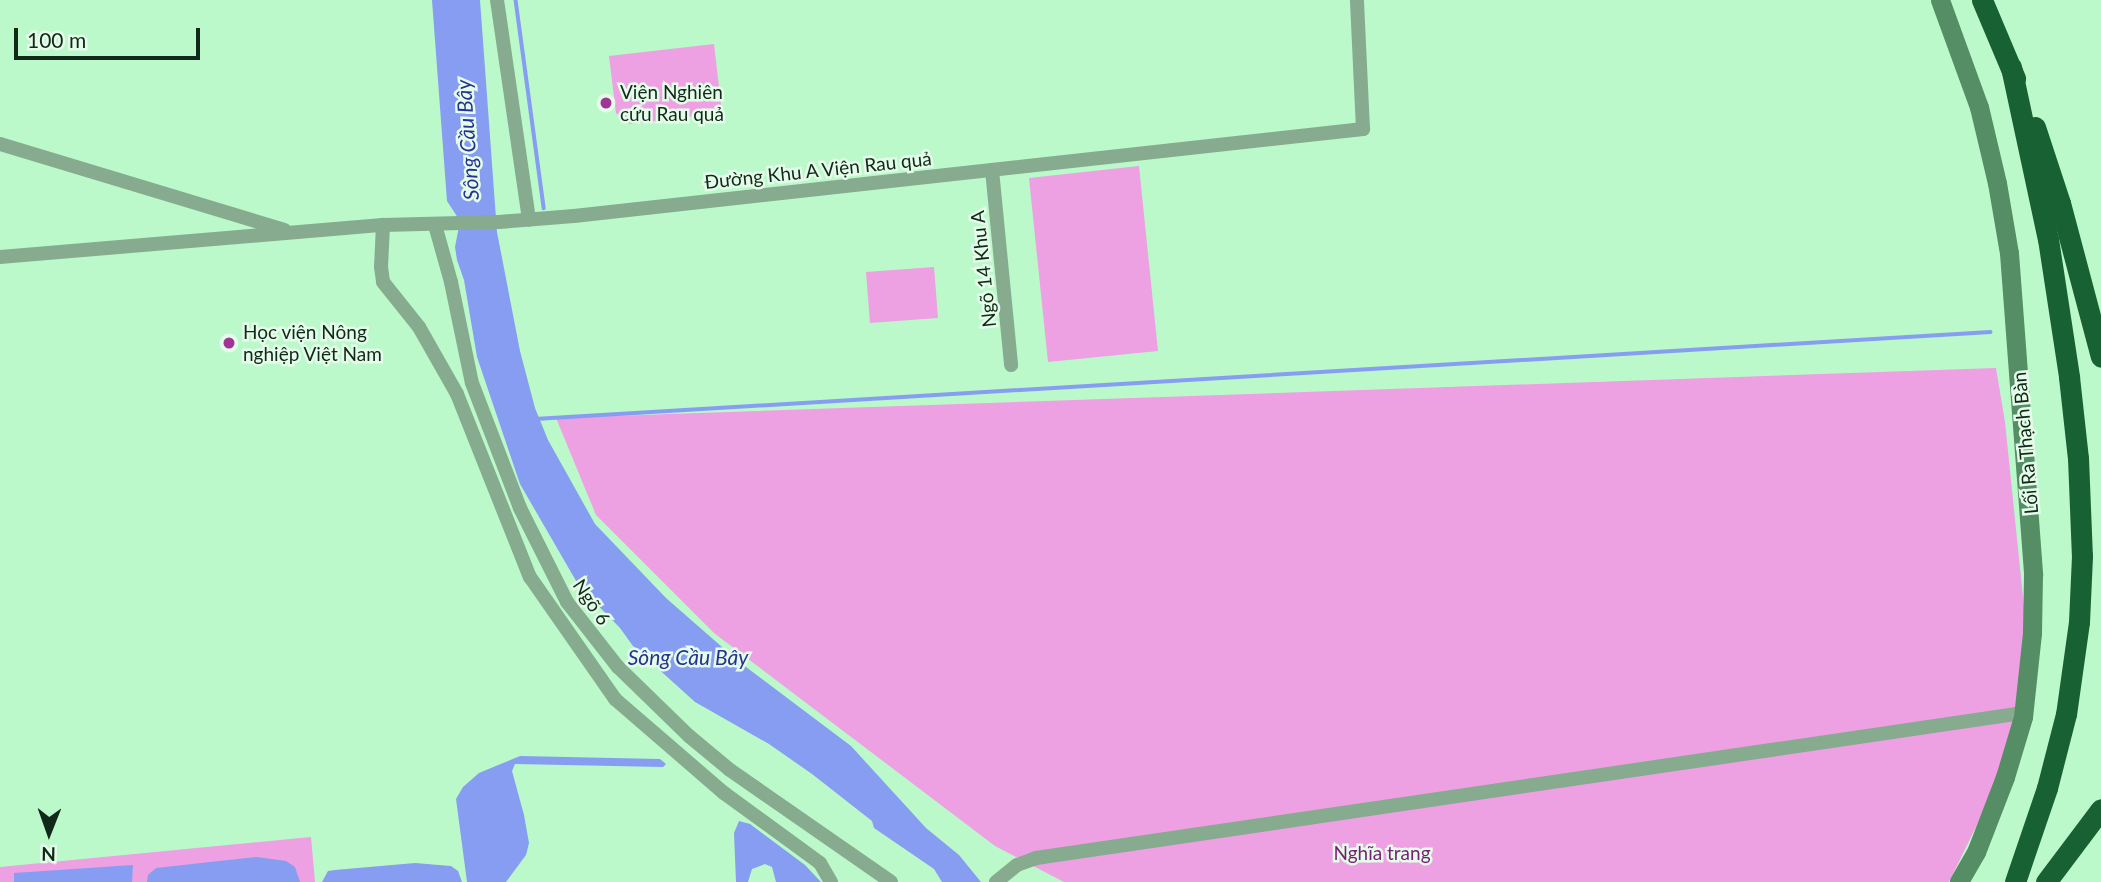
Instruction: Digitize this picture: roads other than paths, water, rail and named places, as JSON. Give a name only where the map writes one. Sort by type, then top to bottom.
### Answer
[{"type":"highway","points":[[1982,0],[2050,168],[2101,357]]},
{"type":"highway","points":[[2011,67],[2048,239],[2069,377],[2078,458],[2082,556],[2079,622],[2066,714],[2047,788],[2015,882]]},
{"type":"highway","points":[[2046,882],[2101,809]]},
{"type":"main road","name":"Lối Ra Thạch Bàn","points":[[1941,0],[1979,107],[1997,183],[2009,253],[2033,562],[2032,633],[2023,713],[2006,777],[1976,852],[1959,882]]},
{"type":"street","points":[[497,0],[529,220]]},
{"type":"street","name":"Đường Khu A Viện Rau quả","points":[[0,257],[383,225],[529,220],[1363,129],[1357,0]]},
{"type":"street","points":[[0,144],[292,233]]},
{"type":"street","name":"Ngõ 14 Khu A","points":[[992,170],[1011,365]]},
{"type":"street","points":[[383,225],[383,282],[419,327],[457,394],[530,577],[615,699],[724,793],[820,863],[831,882]]},
{"type":"street","name":"Ngõ 6","points":[[437,225],[452,282],[472,383],[520,508],[567,602],[618,667],[689,736],[730,770],[891,882]]},
{"type":"street","points":[[1001,878],[1017,865],[1036,858],[2023,713]]},
{"type":"water","name":"Sông Cầu Bây","points":[[432,0],[480,0],[497,232],[520,351],[535,408],[548,440],[595,524],[666,598],[738,661],[851,746],[926,828],[959,855],[981,882],[942,882],[934,869],[874,828],[872,821],[812,774],[769,744],[695,702],[633,646],[620,628],[579,586],[520,484],[477,357],[464,280],[455,247],[460,221],[447,201]]},
{"type":"water","points":[[520,756],[660,759],[666,764],[663,767],[515,764],[512,771],[529,843],[526,855],[506,882],[467,882],[456,799],[463,787],[479,773]]},
{"type":"water","points":[[739,821],[750,824],[805,865],[821,882],[776,882],[772,867],[765,864],[752,869],[748,882],[736,882],[734,833]]},
{"type":"water","points":[[257,857],[286,861],[295,867],[300,882],[147,882],[148,875],[156,868]]},
{"type":"water","points":[[415,863],[451,866],[458,871],[462,882],[322,882],[328,871]]},
{"type":"water","points":[[133,865],[132,882],[14,882],[14,873]]},
{"type":"waterway","points":[[516,0],[544,208]]},
{"type":"waterway","points":[[535,419],[1990,332]]},
{"type":"place","name":"Viện Nghiên cứu Rau quả","points":[[606,103]]},
{"type":"place","name":"Học viện Nông nghiệp Việt Nam","points":[[229,343]]},
{"type":"park label","name":"Nghĩa trang","points":[[1382,853]]}]
